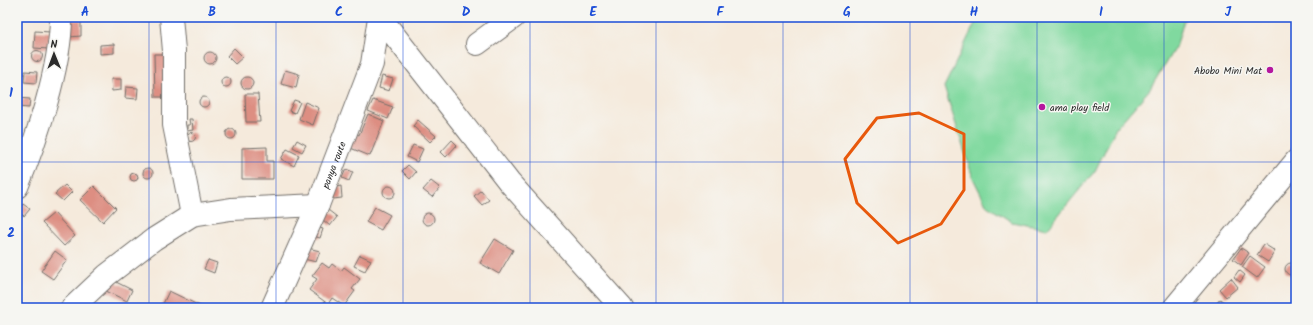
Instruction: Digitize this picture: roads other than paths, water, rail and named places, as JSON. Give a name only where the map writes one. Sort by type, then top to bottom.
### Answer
[{"type":"street","points":[[17,187],[47,98],[61,36],[61,17]]},
{"type":"street","points":[[171,17],[174,51],[174,125],[192,215]]},
{"type":"street","points":[[380,17],[509,182],[622,308]]},
{"type":"street","name":"panya route","points":[[272,308],[318,205],[372,64],[380,17]]},
{"type":"street","points":[[477,44],[514,17]]},
{"type":"street","points":[[1174,308],[1296,161]]},
{"type":"street","points":[[72,308],[107,275],[154,238],[192,215],[231,209],[318,205]]},
{"type":"place","name":"Abobo Mini Mat","points":[[1270,70]]},
{"type":"place","name":"ama play field","points":[[1042,107]]}]
